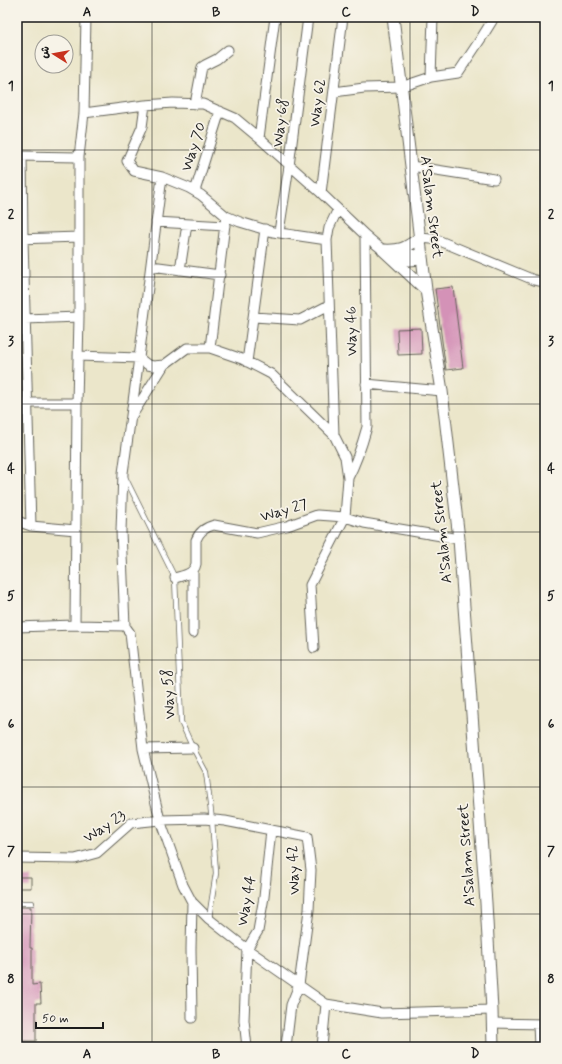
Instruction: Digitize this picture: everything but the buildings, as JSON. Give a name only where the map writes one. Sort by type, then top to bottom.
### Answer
[{"type":"street","points":[[75,625],[80,157],[84,113],[86,17]]},
{"type":"street","points":[[259,138],[275,17]]},
{"type":"street","name":"Way 68","points":[[279,232],[290,166],[308,17]]},
{"type":"street","name":"Way 62","points":[[320,193],[344,17]]},
{"type":"street","name":"A'Salam Street","points":[[393,17],[426,290],[442,391],[459,539],[486,902],[493,1047]]},
{"type":"street","points":[[431,77],[433,17]]},
{"type":"street","points":[[334,92],[364,88],[401,87],[431,77],[458,73],[492,21],[493,17]]},
{"type":"street","points":[[195,104],[202,67],[205,64],[217,59],[228,50]]},
{"type":"street","points":[[84,113],[173,103],[203,104],[235,118],[426,290]]},
{"type":"street","points":[[145,106],[142,127],[127,161],[134,171],[162,177],[195,191],[226,216],[240,222],[279,232],[327,240]]},
{"type":"street","name":"Way 70","points":[[195,191],[220,111]]},
{"type":"street","points":[[31,526],[25,319],[20,239],[20,156],[80,157]]},
{"type":"street","points":[[411,166],[494,179]]},
{"type":"street","points":[[162,177],[123,473],[121,531],[125,626],[130,633],[142,749],[160,820],[183,885],[192,902],[209,918],[247,949],[326,1004],[382,1013],[492,1010]]},
{"type":"street","points":[[334,435],[327,240],[329,228],[338,210]]},
{"type":"street","points":[[210,348],[226,216]]},
{"type":"street","points":[[156,222],[225,226]]},
{"type":"street","points":[[180,270],[187,224]]},
{"type":"street","points":[[248,362],[265,229]]},
{"type":"street","name":"Way 46","points":[[348,478],[361,449],[367,427],[365,235]]},
{"type":"street","points":[[20,239],[79,237]]},
{"type":"street","points":[[395,251],[405,249],[420,238],[431,239],[440,241],[534,280],[545,282]]},
{"type":"street","points":[[383,250],[415,255],[423,260]]},
{"type":"street","points":[[383,250],[396,258],[407,261],[423,260]]},
{"type":"street","points":[[151,266],[220,275]]},
{"type":"street","points":[[254,317],[300,320],[329,305]]},
{"type":"street","points":[[25,319],[79,317]]},
{"type":"street","points":[[131,417],[164,365],[187,348],[210,348],[242,359],[271,374],[334,435],[345,457],[348,478],[345,517],[310,585],[314,648]]},
{"type":"street","points":[[78,356],[139,358],[148,365],[164,365]]},
{"type":"street","points":[[366,384],[442,391]]},
{"type":"street","points":[[17,403],[77,403]]},
{"type":"street","name":"Way 27","points":[[193,571],[196,564],[196,540],[204,529],[214,525],[258,533],[287,526],[316,516],[345,517],[364,523],[459,539]]},
{"type":"street","points":[[17,521],[31,526],[76,530]]},
{"type":"street","points":[[175,578],[193,571],[193,633]]},
{"type":"street","points":[[17,627],[75,625],[125,626]]},
{"type":"street","points":[[142,749],[193,748]]},
{"type":"street","name":"Way 42","points":[[160,820],[204,819],[225,821],[306,837],[311,870],[310,910],[299,985],[291,1005],[286,1047]]},
{"type":"street","name":"Way 23","points":[[17,858],[75,859],[96,853],[131,823],[160,820]]},
{"type":"street","name":"Way 44","points":[[247,1047],[244,1020],[247,949],[258,931],[264,897],[271,830]]},
{"type":"street","points":[[192,902],[192,1018]]},
{"type":"street","points":[[322,1047],[326,1004]]},
{"type":"street","points":[[492,1023],[542,1024],[539,1047]]},
{"type":"lane","name":"Way 58","points":[[123,473],[175,578],[181,722],[206,772],[212,820],[216,873],[209,918]]},
{"type":"lane","points":[[17,903],[32,903]]}]
